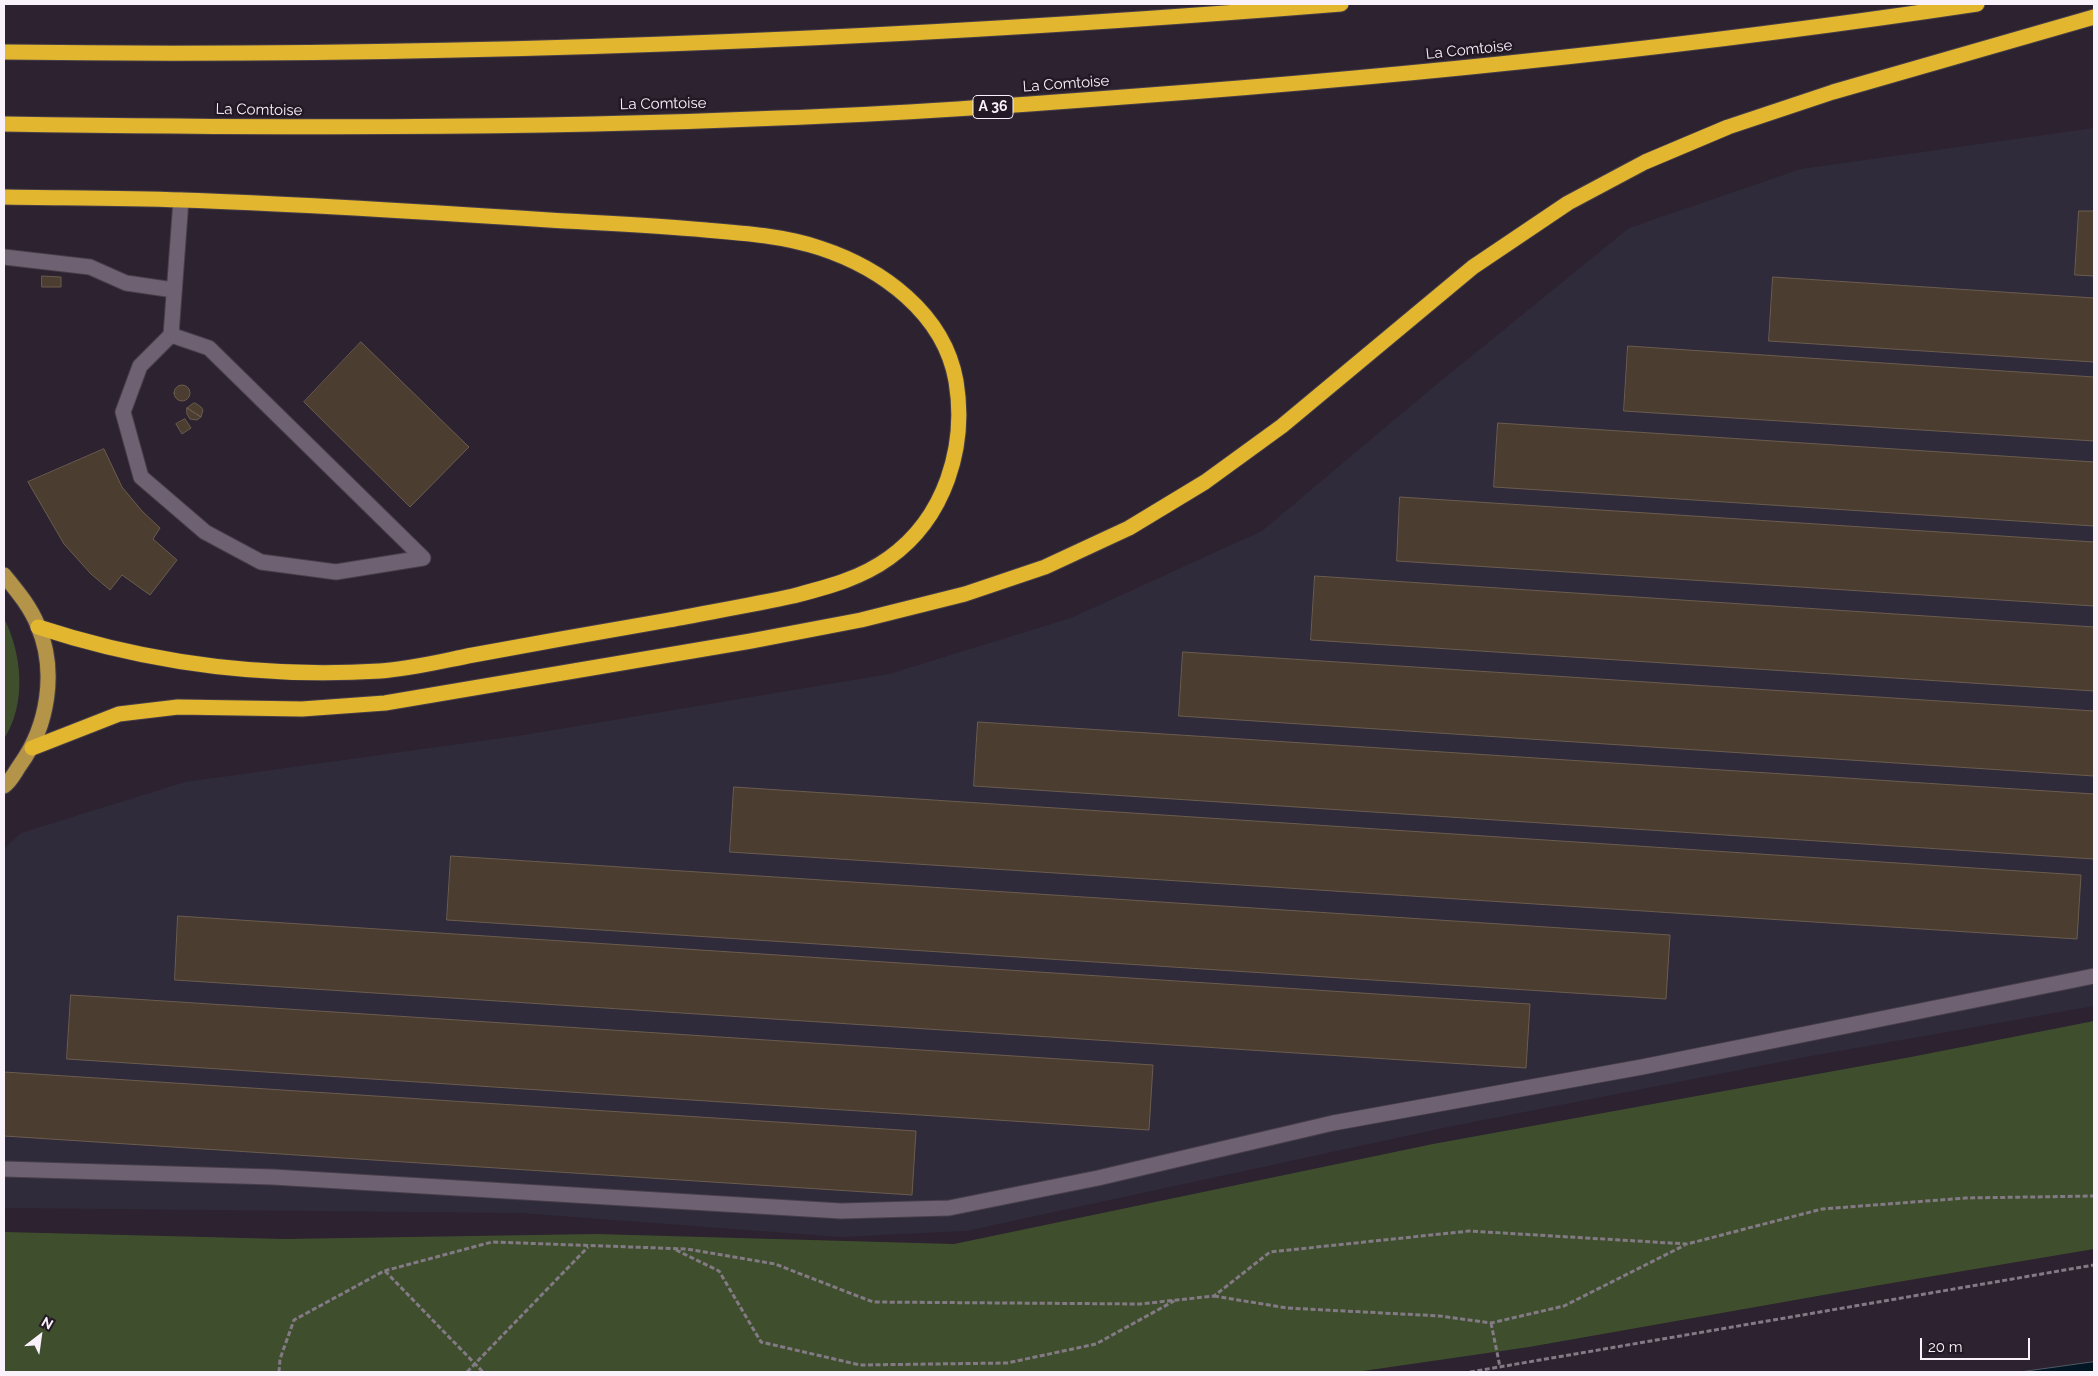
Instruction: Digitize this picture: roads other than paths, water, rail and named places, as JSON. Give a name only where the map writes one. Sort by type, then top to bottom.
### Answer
[{"type":"highway","points":[[4,52],[245,53],[680,45],[1137,20],[1341,4]]},
{"type":"highway","name":"La Comtoise","points":[[4,124],[301,128],[538,124],[778,118],[988,107],[1338,81],[1615,52],[1842,24],[1977,4]]},
{"type":"highway","points":[[32,748],[119,714],[178,707],[302,709],[385,703],[751,641],[861,620],[965,594],[1045,567],[1129,528],[1205,482],[1282,426],[1474,267],[1568,203],[1645,162],[1728,127],[1833,92],[2094,17]]},
{"type":"highway","points":[[4,197],[180,200],[666,226],[780,239],[818,248],[850,260],[902,292],[922,312],[936,331],[954,373],[957,393],[957,445],[951,472],[941,495],[925,522],[909,541],[890,558],[867,572],[837,585],[760,603],[395,669],[284,673],[196,664],[84,642],[38,627]]},
{"type":"main road","points":[[4,575],[22,597],[38,627],[48,667],[48,676],[46,709],[32,748],[4,786]]},
{"type":"lane","points":[[171,336],[210,348],[423,558],[336,572],[261,562],[205,532],[141,477],[124,412],[140,366],[171,336],[180,200]]},
{"type":"lane","points":[[4,257],[90,267],[126,282],[174,290]]},
{"type":"lane","points":[[4,1169],[273,1177],[841,1210],[949,1208],[1098,1178],[1333,1123],[1642,1067],[1995,994],[2094,976]]},
{"type":"water","points":[[2094,1362],[2094,1372],[2020,1372]]}]
